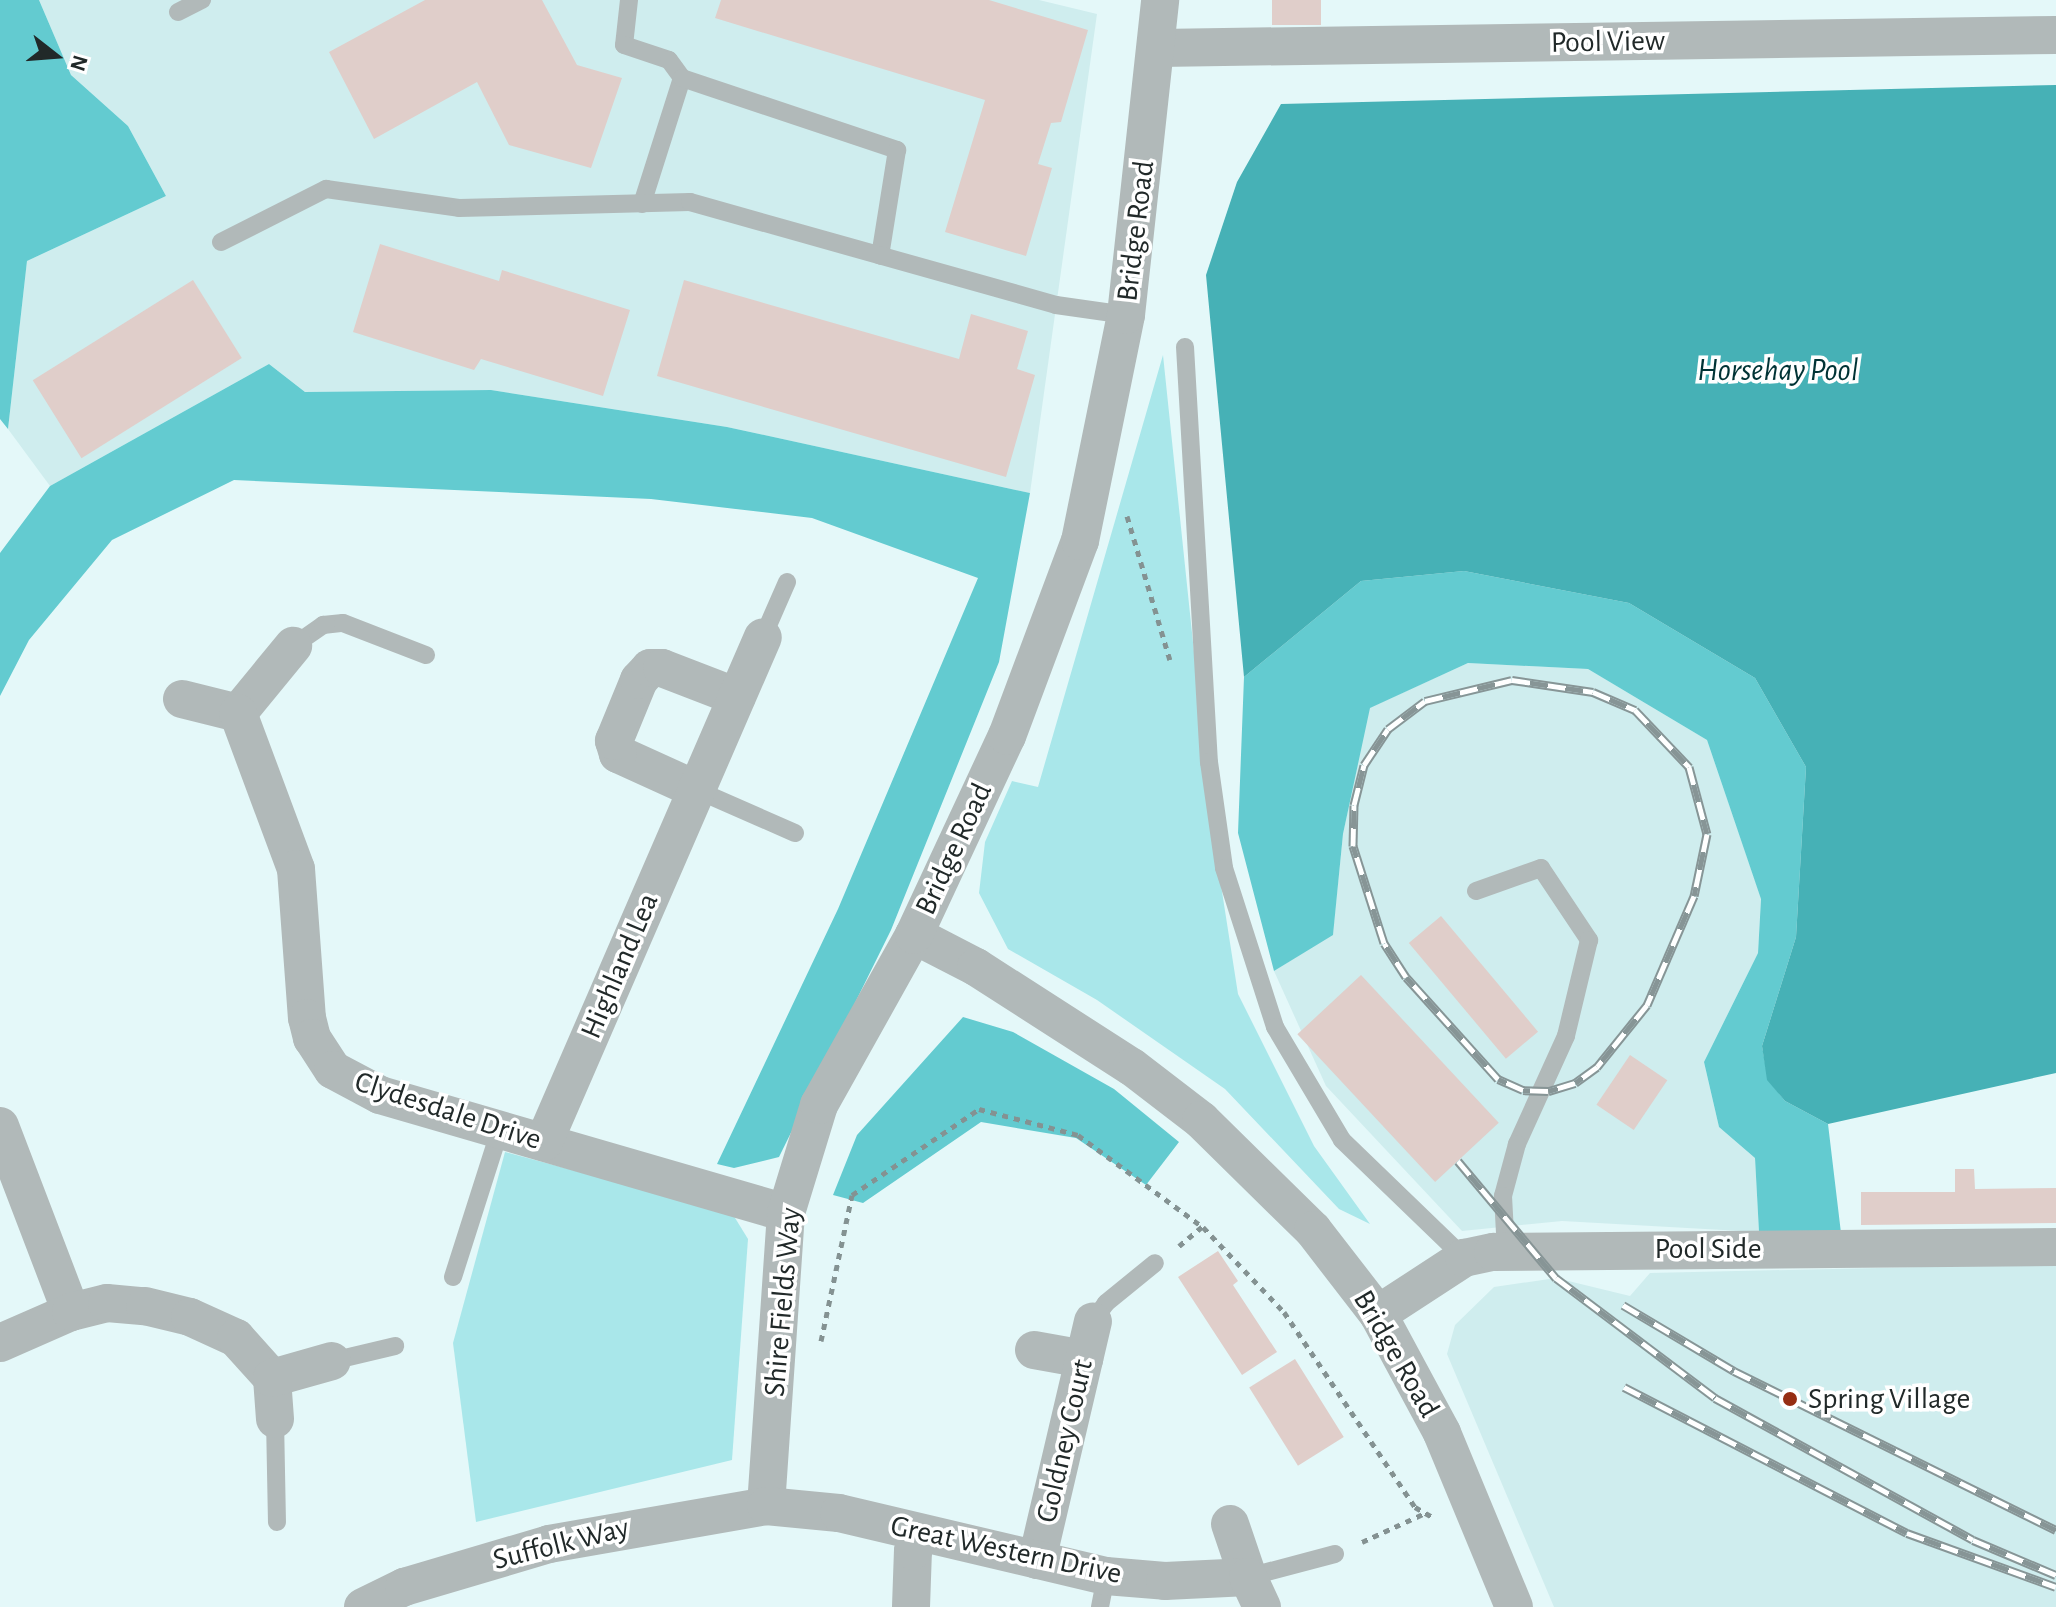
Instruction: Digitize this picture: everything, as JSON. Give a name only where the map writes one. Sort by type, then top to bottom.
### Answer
[{"type":"street","name":"Bridge Road","points":[[1160,0],[1159,48],[1126,315],[1080,541],[1007,736],[914,935],[976,967],[1119,1059],[1201,1120],[1313,1230],[1378,1314],[1442,1433],[1514,1607]]},
{"type":"street","name":"Pool View","points":[[1159,48],[2056,35]]},
{"type":"street","name":"Highland Lea","points":[[544,1142],[763,637]]},
{"type":"street","points":[[182,699],[238,713],[293,646]]},
{"type":"street","points":[[697,790],[618,754],[614,741],[639,680],[650,668],[662,668],[737,697]]},
{"type":"street","name":"Clydesdale Drive","points":[[238,713],[296,869],[307,1018],[322,1056],[361,1088],[786,1213]]},
{"type":"street","name":"Shire Fields Way","points":[[766,1506],[786,1213],[819,1105],[914,935]]},
{"type":"street","points":[[0,1126],[71,1312]]},
{"type":"street","name":"Pool Side","points":[[1378,1314],[1464,1258],[1506,1251],[2056,1247]]},
{"type":"street","points":[[0,1343],[71,1312],[107,1303],[145,1306],[190,1317],[236,1338],[272,1378],[275,1419]]},
{"type":"street","name":"Goldney Court","points":[[1037,1560],[1093,1321]]},
{"type":"street","points":[[1034,1350],[1084,1359]]},
{"type":"street","points":[[272,1378],[332,1361]]},
{"type":"street","name":"Great Western Drive","points":[[766,1506],[839,1513],[1037,1560],[1103,1591],[1165,1581],[1255,1592]]},
{"type":"street","name":"Suffolk Way","points":[[363,1607],[405,1597],[620,1527],[766,1506]]},
{"type":"street","points":[[1230,1524],[1255,1592]]},
{"type":"street","points":[[911,1607],[913,1551],[920,1533]]},
{"type":"lane","points":[[178,12],[202,0]]},
{"type":"lane","points":[[629,0],[624,45],[669,60],[682,78],[897,150],[880,256]]},
{"type":"lane","points":[[642,204],[682,78]]},
{"type":"lane","points":[[221,242],[326,189],[459,208],[690,202],[1056,305],[1126,315]]},
{"type":"lane","points":[[1185,347],[1209,762],[1224,868],[1275,1027],[1342,1140],[1464,1258]]},
{"type":"lane","points":[[763,637],[787,582]]},
{"type":"lane","points":[[293,646],[323,625],[343,623],[426,655]]},
{"type":"lane","points":[[697,790],[795,833]]},
{"type":"lane","points":[[1476,891],[1541,868],[1589,940],[1566,1036],[1517,1144],[1503,1196],[1506,1251]]},
{"type":"lane","points":[[453,1277],[500,1130]]},
{"type":"lane","points":[[1093,1321],[1106,1303],[1155,1263]]},
{"type":"lane","points":[[332,1361],[395,1346]]},
{"type":"lane","points":[[275,1419],[277,1522]]},
{"type":"lane","points":[[1255,1592],[1335,1554]]},
{"type":"path","points":[[1093,475],[1128,517],[1173,666]]},
{"type":"path","points":[[1335,1554],[1425,1513]]},
{"type":"shaded area","points":[[0,0],[39,0],[71,75],[128,126],[166,196],[27,261],[8,429],[0,419]]},
{"type":"shaded area","points":[[39,0],[1039,0],[1097,14],[1030,493],[727,427],[491,390],[305,392],[269,364],[50,486],[8,429],[27,261],[166,196],[128,126],[71,75]]},
{"type":"shaded area","points":[[1163,355],[1213,834],[1238,994],[1314,1146],[1370,1224],[1339,1209],[1225,1089],[1097,1000],[1008,949],[979,893],[985,842],[1012,781],[1038,787]]},
{"type":"shaded area","points":[[269,364],[305,392],[491,390],[727,427],[1030,493],[999,662],[891,930],[779,1157],[734,1168],[717,1164],[838,909],[978,578],[812,518],[651,499],[234,480],[112,540],[29,640],[0,696],[0,553],[50,486]]},
{"type":"shaded area","points":[[1464,571],[1629,603],[1755,678],[1806,767],[1796,937],[1762,1046],[1768,1080],[1785,1101],[1828,1124],[1841,1233],[1759,1232],[1755,1158],[1719,1127],[1704,1062],[1758,953],[1761,899],[1707,740],[1588,669],[1468,663],[1370,708],[1343,834],[1333,935],[1274,971],[1238,833],[1244,677],[1361,581]]},
{"type":"shaded area","points":[[1468,663],[1588,669],[1707,740],[1761,898],[1758,953],[1704,1062],[1719,1127],[1755,1158],[1759,1232],[1562,1221],[1462,1231],[1326,1086],[1274,971],[1333,934],[1343,834],[1369,708]]},
{"type":"shaded area","points":[[963,1017],[1013,1032],[1114,1089],[1179,1142],[1146,1185],[1076,1138],[981,1122],[863,1203],[833,1195],[857,1135]]},
{"type":"shaded area","points":[[505,1152],[732,1213],[748,1239],[732,1460],[476,1522],[453,1343]]},
{"type":"shaded area","points":[[2056,1264],[2056,1607],[1554,1607],[1447,1354],[1455,1325],[1494,1287],[1556,1278],[1630,1296],[1650,1273]]},
{"type":"water","name":"Horsehay Pool","points":[[2056,85],[2056,1073],[1828,1124],[1785,1101],[1767,1080],[1762,1046],[1796,937],[1806,767],[1755,678],[1629,603],[1464,571],[1361,581],[1244,677],[1206,275],[1237,182],[1281,104]]},
{"type":"building","points":[[425,0],[542,0],[577,65],[622,78],[591,168],[509,145],[477,82],[374,139],[329,52]]},
{"type":"building","points":[[721,0],[989,0],[1088,30],[1061,122],[1051,123],[1038,164],[1052,168],[1026,256],[945,232],[985,100],[715,18]]},
{"type":"building","points":[[1272,0],[1321,0],[1321,25],[1272,25]]},
{"type":"building","points":[[380,244],[499,281],[502,270],[630,310],[603,396],[481,359],[474,370],[353,332]]},
{"type":"building","points":[[193,280],[242,358],[81,458],[33,380]]},
{"type":"building","points":[[684,280],[959,359],[971,314],[1028,331],[1017,369],[1035,375],[1006,477],[657,376]]},
{"type":"building","points":[[1441,916],[1538,1032],[1506,1059],[1409,943]]},
{"type":"building","points":[[1361,975],[1499,1123],[1435,1182],[1297,1034]]},
{"type":"building","points":[[1630,1055],[1667,1080],[1634,1130],[1596,1105]]},
{"type":"building","points":[[1955,1169],[1974,1169],[1975,1189],[2056,1188],[2056,1223],[1861,1225],[1861,1192],[1955,1192]]},
{"type":"building","points":[[1218,1251],[1238,1281],[1233,1285],[1277,1352],[1242,1375],[1178,1277]]},
{"type":"building","points":[[1295,1359],[1344,1437],[1298,1466],[1249,1388]]},
{"type":"railway","points":[[1512,680],[1593,692],[1635,710],[1689,767],[1707,834],[1694,896],[1647,1005],[1597,1067],[1575,1083],[1548,1091],[1523,1090],[1498,1079],[1406,977],[1384,943],[1353,846],[1354,805],[1364,765],[1388,729],[1425,701],[1512,680]]},
{"type":"railway","points":[[1458,1161],[1556,1278],[1715,1398],[1973,1540],[2056,1575]]},
{"type":"railway","points":[[1623,1305],[1734,1371],[2056,1530]]},
{"type":"railway","points":[[1624,1387],[1907,1533],[2056,1587]]},
{"type":"place","name":"Spring Village","points":[[1790,1399]]}]
